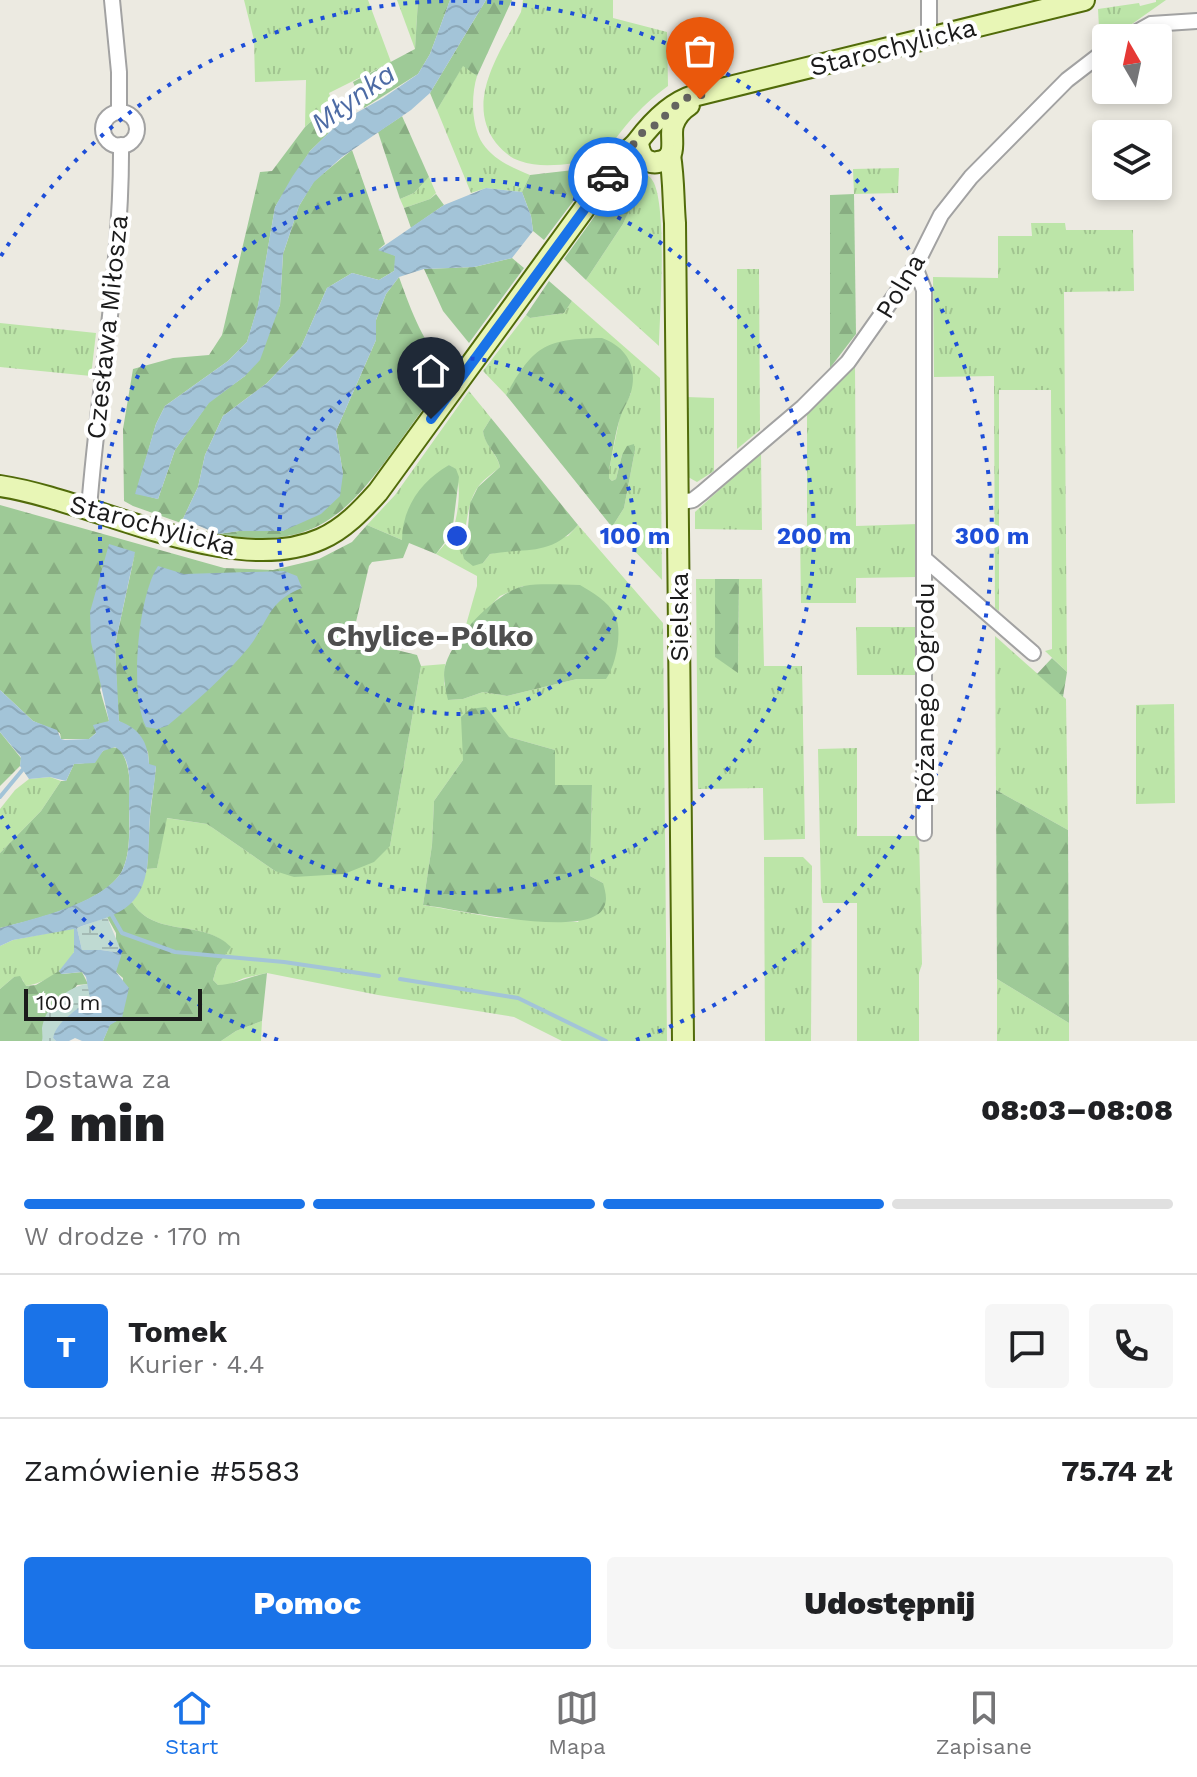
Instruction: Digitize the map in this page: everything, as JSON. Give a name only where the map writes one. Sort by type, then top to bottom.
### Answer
[{"type":"street","name":"Czesława Miłosza","points":[[112,0],[119,72],[119,112]]},
{"type":"street","points":[[929,0],[929,38]]},
{"type":"street","name":"Starochylicka","points":[[0,486],[193,541],[268,550],[303,545],[322,538],[340,528],[378,492],[608,176],[608,170],[615,160],[655,147],[675,104],[688,97],[1084,0]]},
{"type":"street","points":[[1151,24],[1197,21]]},
{"type":"street","name":"Polna","points":[[677,503],[693,500],[702,493],[803,407],[848,362],[915,267],[941,215],[971,177],[1067,80],[1092,61]]},
{"type":"street","name":"Czesława Miłosza","points":[[119,112],[133,118],[137,128],[134,138],[121,145],[110,142],[103,130],[108,116],[119,112]]},
{"type":"street","name":"Czesława Miłosza","points":[[89,509],[121,203],[121,145]]},
{"type":"street","name":"Sielska","points":[[655,147],[668,190],[672,193],[675,223],[683,1041]]},
{"type":"street","name":"Różanego Ogrodu","points":[[915,267],[924,290],[924,833]]},
{"type":"street","points":[[926,560],[1033,653]]},
{"type":"green space","points":[[244,0],[368,0],[391,62],[329,93],[332,102],[305,127],[306,80],[255,82],[254,40]]},
{"type":"green space","points":[[397,0],[418,0],[415,49]]},
{"type":"green space","points":[[418,0],[450,0],[430,54],[418,74],[364,108],[353,82],[415,49]]},
{"type":"green space","points":[[486,0],[512,0],[477,76],[463,66],[437,110],[430,93]]},
{"type":"green space","points":[[523,0],[613,0],[613,18],[667,32],[668,86],[630,120],[600,161],[529,164],[501,149],[487,127],[484,110],[489,76],[521,12]]},
{"type":"green space","points":[[1166,0],[1132,24],[1099,24],[1098,9]]},
{"type":"green space","points":[[463,65],[477,76],[473,111],[479,137],[487,150],[498,159],[530,175],[522,192],[486,188],[471,193],[437,110]]},
{"type":"green space","points":[[332,102],[340,122],[310,151],[275,207],[258,306],[247,342],[228,361],[165,406],[156,424],[136,493],[158,499],[175,450],[209,402],[245,376],[280,305],[283,254],[299,206],[314,181],[352,150],[385,244],[379,249],[396,256],[394,271],[379,280],[352,273],[327,288],[301,347],[267,383],[223,416],[205,455],[198,487],[181,523],[133,506],[124,501],[123,429],[133,369],[173,358],[209,355],[222,335],[260,172],[272,171],[305,127]]},
{"type":"green space","points":[[402,116],[429,177],[414,193],[400,199],[378,132]]},
{"type":"green space","points":[[899,168],[898,193],[854,194],[853,169]]},
{"type":"green space","points":[[582,169],[593,175],[544,240],[533,231],[522,192],[530,175]]},
{"type":"green space","points":[[640,171],[654,183],[658,197],[662,262],[659,346],[586,280],[623,224],[637,190],[617,185],[632,172]]},
{"type":"green space","points":[[429,177],[436,193],[430,199],[404,208],[400,199],[414,193]]},
{"type":"green space","points":[[617,185],[638,190],[623,224],[586,280],[564,259]]},
{"type":"green space","points":[[436,194],[444,205],[411,228],[404,208]]},
{"type":"green space","points":[[854,194],[856,334],[830,368],[830,195]]},
{"type":"green space","points":[[1031,223],[1065,223],[1066,230],[1133,230],[1134,291],[1064,292],[1067,672],[1045,651],[1052,649],[1051,390],[999,390],[999,611],[995,608],[994,376],[934,377],[933,277],[998,278],[998,236],[1032,236]]},
{"type":"green space","points":[[512,258],[524,268],[469,343],[443,311],[424,269],[474,267]]},
{"type":"green space","points":[[737,269],[759,269],[760,430],[737,449]]},
{"type":"green space","points":[[399,277],[425,339],[449,372],[442,382],[374,477],[338,513],[319,525],[276,538],[218,534],[283,531],[343,474],[336,431],[376,340],[376,320],[386,294]]},
{"type":"green space","points":[[549,281],[572,301],[564,313],[530,318],[526,315]]},
{"type":"green space","points":[[572,301],[660,378],[662,580],[612,527],[624,508],[635,450],[622,455],[616,479],[612,481],[609,470],[620,416],[631,393],[524,366],[506,395],[483,371],[526,315],[530,318],[564,313]]},
{"type":"green space","points":[[0,323],[96,333],[91,376],[0,367]]},
{"type":"green space","points":[[602,338],[624,352],[633,374],[631,392],[614,442],[609,470],[612,481],[616,479],[627,446],[634,444],[635,450],[624,508],[612,527],[506,395],[525,365],[544,348],[567,340]]},
{"type":"green space","points":[[855,364],[856,526],[918,524],[917,577],[856,578],[856,603],[801,603],[800,532],[807,531],[807,413]]},
{"type":"green space","points":[[469,391],[491,418],[483,431],[500,467],[476,490],[468,511],[461,548],[483,563],[490,554],[568,536],[578,525],[663,623],[667,1041],[562,1041],[514,1017],[267,973],[218,985],[213,980],[217,966],[230,947],[207,933],[153,921],[132,902],[147,869],[157,868],[166,818],[207,824],[275,871],[390,846],[421,666],[445,664],[444,683],[449,700],[483,692],[507,696],[577,679],[606,678],[523,586],[500,596],[464,632],[477,576],[436,554],[450,536],[456,517],[459,486],[454,470],[449,465],[402,540],[367,525],[395,495]],"holes":[[[509,737],[555,750],[555,785],[592,785],[590,876],[603,883],[578,922],[497,918],[423,905],[432,845],[434,801],[463,760]]]},
{"type":"green space","points":[[687,397],[714,398],[714,471],[697,482],[688,477]]},
{"type":"green space","points":[[491,418],[578,525],[547,546],[490,554],[483,563],[473,566],[464,559],[461,548],[468,528],[470,503],[478,487],[500,467],[483,431]]},
{"type":"green space","points":[[761,452],[762,530],[695,529],[695,512]]},
{"type":"green space","points":[[449,465],[456,469],[459,477],[452,533],[436,554],[409,543],[403,558],[372,562],[352,639],[417,655],[421,666],[390,846],[374,862],[344,874],[294,877],[275,871],[207,824],[167,818],[157,868],[147,869],[156,767],[149,765],[148,752],[119,721],[115,645],[135,553],[100,690],[109,721],[89,739],[61,739],[60,733],[33,721],[0,690],[0,505],[224,568],[273,570],[319,559],[352,542],[367,525],[402,540],[405,517],[415,496],[430,479]]},
{"type":"green space","points":[[696,579],[715,579],[716,657],[738,672],[739,579],[762,579],[764,666],[802,666],[805,839],[764,840],[763,788],[698,789]]},
{"type":"green space","points":[[715,579],[739,579],[738,673],[715,657]]},
{"type":"green space","points":[[580,585],[608,606],[617,622],[617,648],[606,679],[577,679],[507,696],[483,692],[448,700],[444,676],[446,663],[467,628],[489,606],[524,586]]},
{"type":"green space","points":[[856,627],[917,627],[919,675],[857,675]]},
{"type":"green space","points":[[995,636],[1066,699],[1068,830],[996,790]]},
{"type":"green space","points":[[1052,658],[1067,672],[1063,697],[1037,674]]},
{"type":"green space","points":[[1174,704],[1175,803],[1136,804],[1136,705]]},
{"type":"green space","points":[[486,707],[509,737],[555,750],[555,785],[592,785],[590,876],[603,883],[606,898],[604,907],[593,917],[548,922],[423,905],[432,845],[434,801],[463,760],[461,717],[470,709]]},
{"type":"green space","points":[[0,732],[21,758],[20,766],[0,786]]},
{"type":"green space","points":[[109,747],[119,748],[129,777],[129,840],[122,871],[113,882],[85,901],[49,915],[0,928],[0,853],[41,811],[61,781],[66,781],[74,764],[92,761]]},
{"type":"green space","points":[[857,748],[857,836],[919,836],[922,964],[919,973],[919,1041],[857,1041],[857,903],[823,903],[821,895],[818,749]]},
{"type":"green space","points":[[50,777],[61,781],[41,811],[0,853],[0,809],[15,790],[29,779]]},
{"type":"green space","points":[[996,790],[1068,830],[1069,1023],[997,979]]},
{"type":"green space","points":[[764,857],[803,857],[812,866],[811,1041],[765,1041]]},
{"type":"green space","points":[[132,902],[153,921],[207,933],[231,947],[217,966],[213,980],[218,985],[267,973],[262,1021],[236,1031],[221,1041],[103,1041],[110,1024],[122,1018],[123,978],[116,972],[116,933],[107,917]]},
{"type":"green space","points":[[107,917],[122,953],[82,950],[77,928]]},
{"type":"green space","points":[[74,928],[75,948],[62,968],[40,982],[25,986],[23,980],[14,977],[0,989],[0,946],[13,940]]},
{"type":"green space","points":[[59,971],[62,974],[82,972],[88,984],[77,985],[42,1041],[0,1041],[0,989],[14,977],[20,976],[26,986],[36,985]]},
{"type":"green space","points":[[997,979],[1069,1023],[1069,1041],[997,1041]]},
{"type":"green space","points":[[88,984],[91,998],[61,1025],[53,1038],[56,1041],[42,1041],[44,1020],[52,1005],[65,993]]},
{"type":"green space","points":[[262,1021],[261,1041],[221,1041],[236,1031]]},
{"type":"water","points":[[450,0],[486,0],[430,93],[411,110],[342,157],[314,182],[299,206],[283,254],[280,305],[260,360],[245,376],[209,403],[175,450],[158,499],[135,494],[156,424],[165,406],[228,361],[247,342],[258,305],[275,207],[292,177],[310,151],[340,122],[418,74],[430,54]]},
{"type":"water","points":[[486,188],[522,192],[533,231],[512,258],[474,267],[424,269],[399,277],[386,294],[376,320],[376,340],[336,431],[343,474],[340,496],[321,514],[283,531],[218,534],[197,525],[181,523],[198,487],[205,455],[223,416],[267,383],[301,347],[327,288],[352,273],[379,280],[394,271],[395,256],[378,250],[444,205]]},
{"type":"water","points":[[109,544],[135,552],[115,645],[119,721],[137,732],[145,743],[149,764],[156,766],[147,867],[145,879],[134,901],[124,909],[77,928],[82,950],[122,953],[116,972],[129,988],[122,1018],[110,1025],[103,1041],[75,1038],[56,1041],[53,1038],[59,1026],[90,998],[82,972],[61,974],[59,971],[74,952],[74,929],[13,940],[0,946],[0,928],[84,901],[113,882],[122,871],[129,845],[128,770],[124,756],[115,747],[103,751],[95,763],[74,764],[66,781],[50,777],[29,779],[20,766],[21,757],[0,732],[0,690],[33,721],[57,730],[61,739],[89,739],[96,733],[93,725],[109,721],[91,642],[90,612]]},
{"type":"water","points":[[158,566],[184,574],[284,571],[297,576],[302,588],[282,599],[249,647],[220,678],[167,726],[157,729],[146,727],[141,712],[137,669],[145,599]]},
{"type":"waterway","points":[[0,797],[24,768]]},
{"type":"waterway","points":[[110,912],[122,933],[175,952],[284,962],[379,976]]},
{"type":"waterway","points":[[400,979],[518,998],[606,1041]]},
{"type":"way so far","points":[[608,177],[608,170],[615,160],[638,143],[642,133],[653,127],[675,104],[697,94],[702,95],[700,99]]},
{"type":"district","name":"Chylice-Pólko","points":[[430,635]]},
{"type":"route","points":[[431,419],[608,177]]},
{"type":"water label","name":"Młynka","points":[[353,98]]}]
